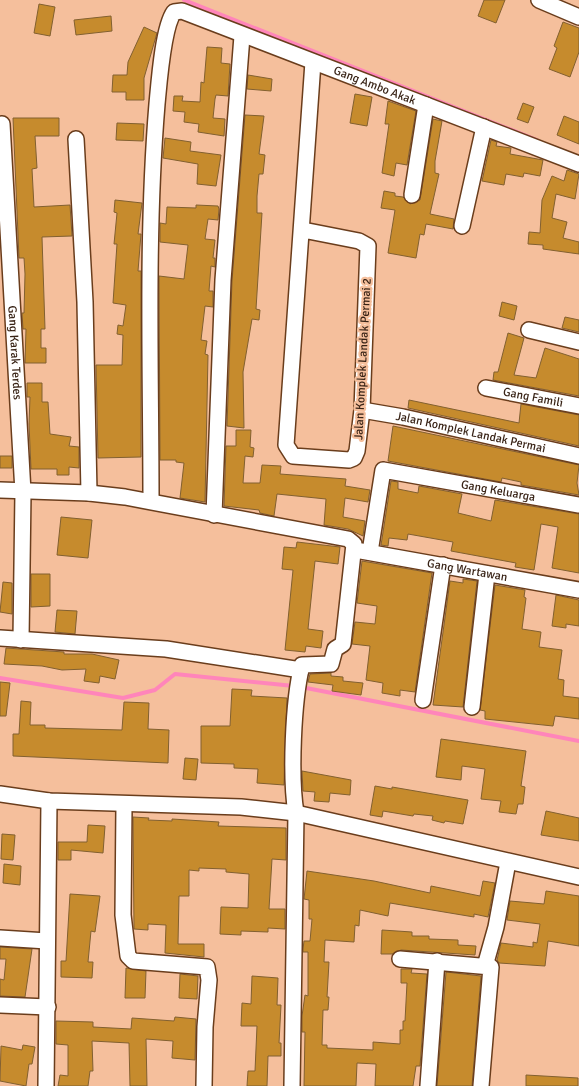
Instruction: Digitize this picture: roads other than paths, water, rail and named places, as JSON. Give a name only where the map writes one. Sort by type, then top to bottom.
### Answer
[{"type":"street","points":[[539,0],[579,17]]},
{"type":"street","name":"Gang Ambo Akak","points":[[151,502],[151,191],[159,86],[172,13],[177,10],[182,11],[242,36],[579,164]]},
{"type":"street","points":[[214,515],[222,300],[242,36]]},
{"type":"street","name":"Jalan Komplek Landak Permai 2","points":[[303,230],[359,241],[368,246],[362,410],[357,451],[354,458],[340,460],[293,456],[288,452],[286,445],[303,230],[313,62]]},
{"type":"street","points":[[412,195],[426,105]]},
{"type":"street","name":"Gang Karak Terdes","points":[[2,124],[23,492],[22,640]]},
{"type":"street","points":[[462,226],[484,128]]},
{"type":"street","points":[[76,139],[85,302],[89,493]]},
{"type":"street","points":[[529,330],[579,342]]},
{"type":"street","name":"Gang Famili","points":[[486,388],[579,406]]},
{"type":"street","name":"Jalan Komplek Landak Permai","points":[[362,410],[579,456]]},
{"type":"street","name":"Gang Keluarga","points":[[370,552],[383,470],[579,505]]},
{"type":"street","points":[[0,490],[89,493],[151,502],[348,539],[354,544],[355,550],[344,644],[336,649],[332,664],[304,664],[300,675],[297,698],[293,789],[296,813],[292,1086]]},
{"type":"street","name":"Gang Wartawan","points":[[355,550],[579,590]]},
{"type":"street","points":[[424,700],[443,566]]},
{"type":"street","points":[[472,707],[487,574]]},
{"type":"street","points":[[0,638],[166,650],[300,675]]},
{"type":"street","points":[[0,794],[49,801],[124,805],[240,806],[296,813],[579,877]]},
{"type":"street","points":[[46,1086],[49,801]]},
{"type":"street","points":[[124,805],[123,915],[126,949],[128,956],[133,961],[207,967],[209,980],[205,1027],[204,1086]]},
{"type":"street","points":[[485,966],[496,927],[508,862]]},
{"type":"street","points":[[0,938],[47,941]]},
{"type":"street","points":[[400,959],[491,967],[481,1086]]},
{"type":"street","points":[[428,1086],[437,961]]},
{"type":"street","points":[[0,1005],[48,1007]]},
{"type":"waterway","points":[[184,0],[537,140]]},
{"type":"waterway","points":[[0,678],[123,698],[155,690],[175,674],[294,686]]},
{"type":"waterway","points":[[301,687],[579,741]]}]
